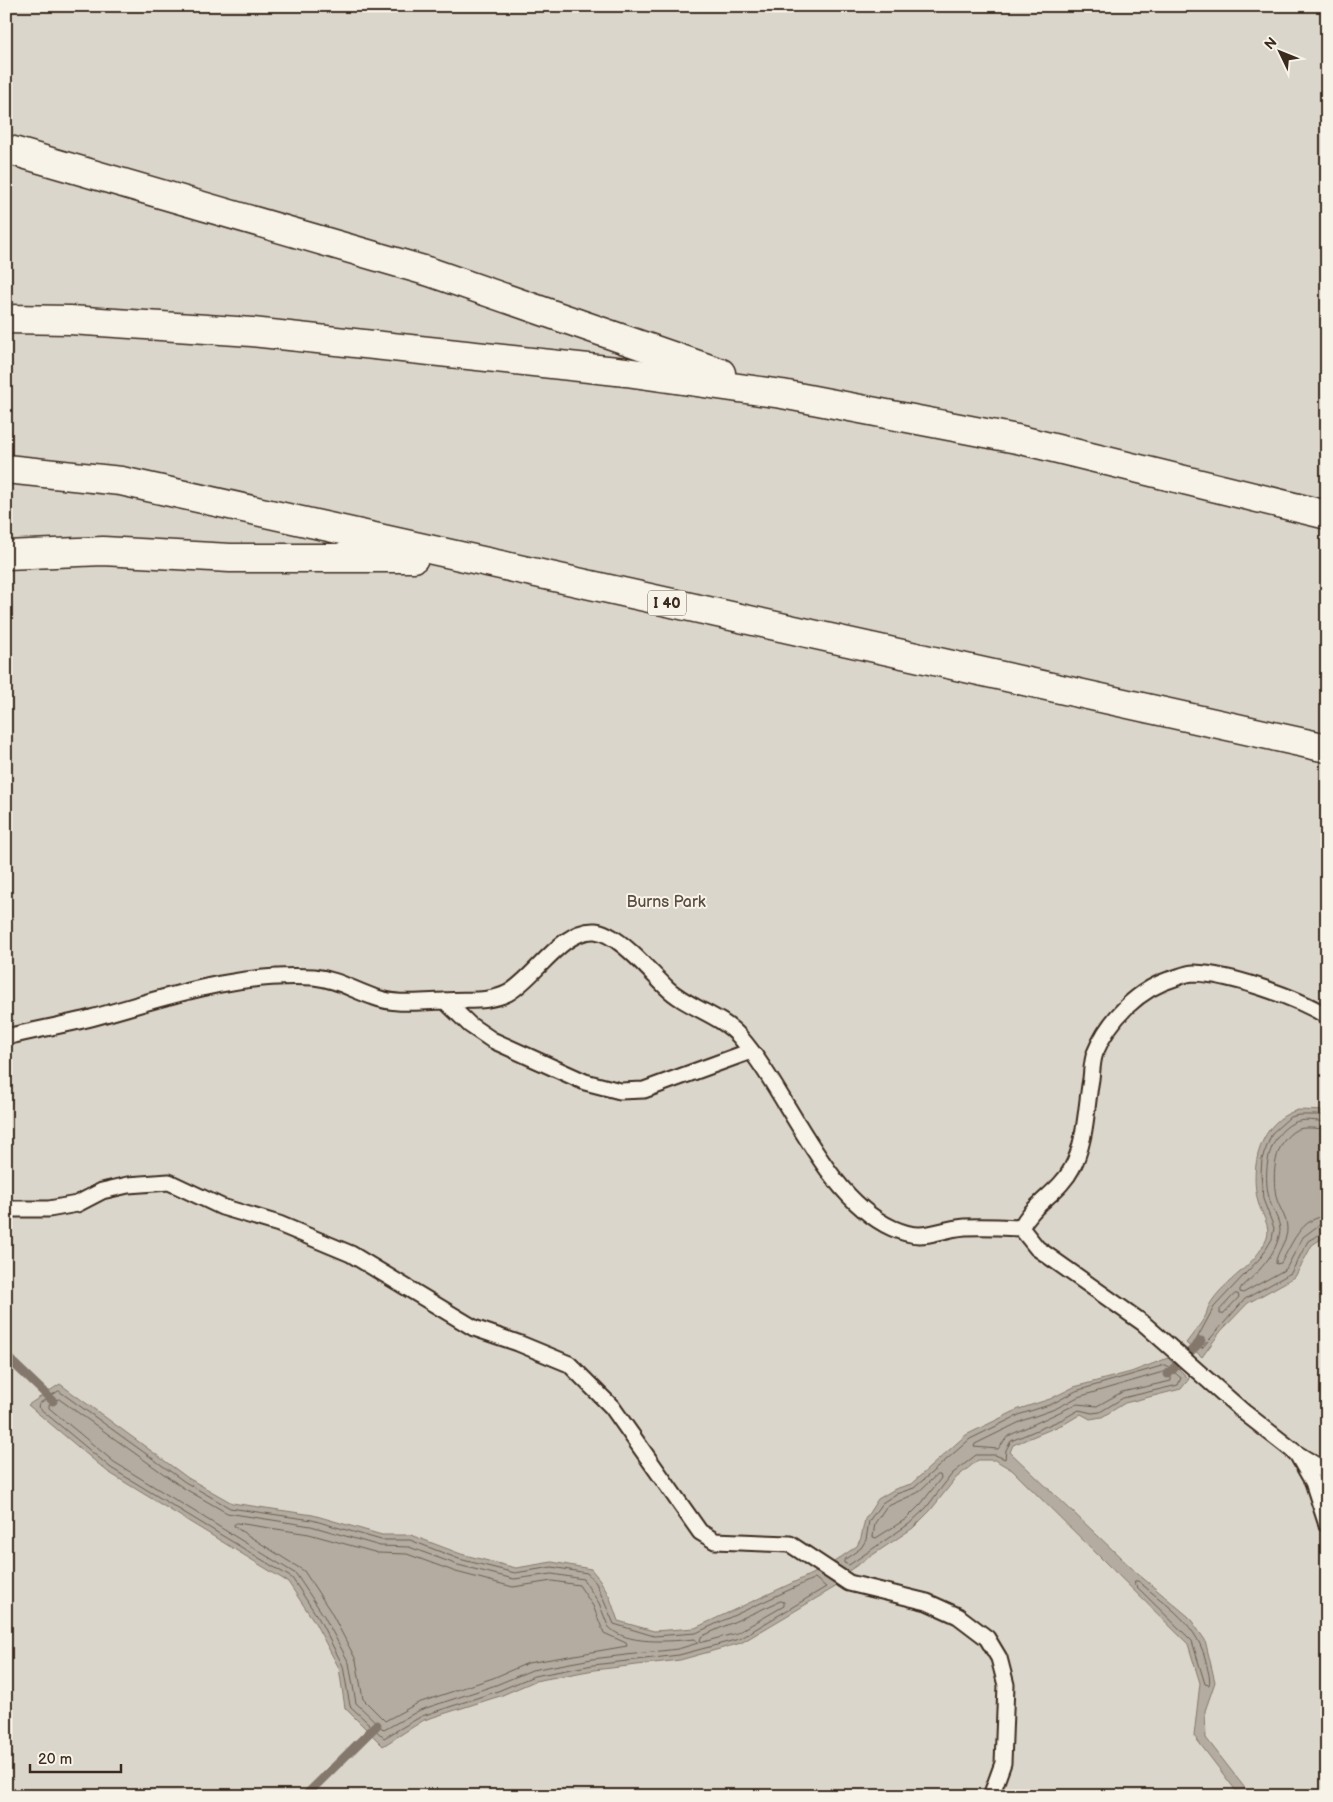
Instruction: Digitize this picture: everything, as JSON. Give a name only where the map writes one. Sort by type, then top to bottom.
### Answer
[{"type":"highway","points":[[6,149],[430,272],[782,394]]},
{"type":"highway","points":[[6,320],[70,320],[252,332],[626,372],[782,394],[1017,439],[1327,515]]},
{"type":"highway","name":"I 40","points":[[6,469],[121,481],[1327,748]]},
{"type":"highway","points":[[6,555],[102,551],[230,558],[461,557]]},
{"type":"lane","points":[[6,1036],[91,1018],[157,998],[240,980],[314,978],[343,983],[374,997],[395,1002],[487,1001],[509,992],[566,943],[583,932],[597,931],[612,937],[676,997],[722,1022],[739,1036],[767,1071],[834,1179],[857,1204],[891,1227],[919,1237],[963,1228],[996,1226],[1021,1228],[1037,1248],[1143,1323],[1173,1347],[1245,1413],[1296,1453],[1327,1472]]},
{"type":"lane","points":[[1021,1228],[1026,1218],[1059,1187],[1072,1168],[1080,1144],[1095,1055],[1107,1030],[1131,1001],[1160,982],[1192,973],[1235,980],[1283,996],[1327,1016]]},
{"type":"lane","points":[[445,1001],[470,1025],[492,1040],[585,1082],[620,1091],[644,1090],[751,1051]]},
{"type":"lane","points":[[6,1210],[49,1208],[77,1204],[102,1191],[128,1185],[169,1182],[222,1207],[279,1224],[351,1254],[474,1328],[518,1342],[569,1364],[589,1381],[612,1408],[700,1532],[715,1541],[790,1544],[849,1583],[928,1602],[958,1616],[986,1638],[999,1658],[1006,1685],[1003,1763],[991,1796]]},
{"type":"lane","points":[[1296,1453],[1313,1482],[1327,1525]]},
{"type":"green space","name":"Burns Park","points":[[6,6],[1327,6],[1327,1796],[6,1796]]},
{"type":"water","points":[[1298,1110],[1327,1111],[1327,1235],[1312,1245],[1295,1277],[1248,1303],[1221,1331],[1202,1357],[1186,1343],[1204,1319],[1209,1305],[1216,1295],[1256,1257],[1267,1238],[1267,1224],[1258,1202],[1256,1188],[1255,1174],[1260,1147],[1266,1134],[1274,1124],[1285,1115]]},
{"type":"water","points":[[1168,1358],[1189,1379],[1181,1389],[1125,1403],[1102,1417],[1090,1419],[1081,1414],[1066,1423],[1013,1445],[1010,1452],[1138,1574],[1189,1617],[1205,1640],[1215,1682],[1205,1711],[1206,1738],[1244,1787],[1246,1796],[1240,1796],[1194,1736],[1200,1683],[1188,1644],[1012,1470],[995,1460],[978,1460],[956,1478],[930,1511],[913,1528],[847,1572],[834,1562],[857,1546],[861,1538],[865,1519],[878,1499],[895,1489],[911,1484],[966,1435],[1019,1409],[1050,1399],[1074,1387],[1131,1372]]},
{"type":"water","points":[[60,1384],[188,1478],[232,1503],[313,1515],[382,1535],[411,1535],[461,1554],[516,1568],[552,1562],[591,1569],[610,1598],[618,1621],[654,1631],[695,1628],[816,1572],[837,1586],[741,1643],[680,1660],[594,1670],[535,1681],[500,1696],[424,1720],[383,1746],[345,1708],[339,1668],[314,1621],[288,1582],[108,1472],[28,1405]]},
{"type":"waterway","points":[[1168,1374],[1201,1341]]},
{"type":"waterway","points":[[6,1356],[53,1401]]},
{"type":"waterway","points":[[305,1796],[377,1725]]}]
